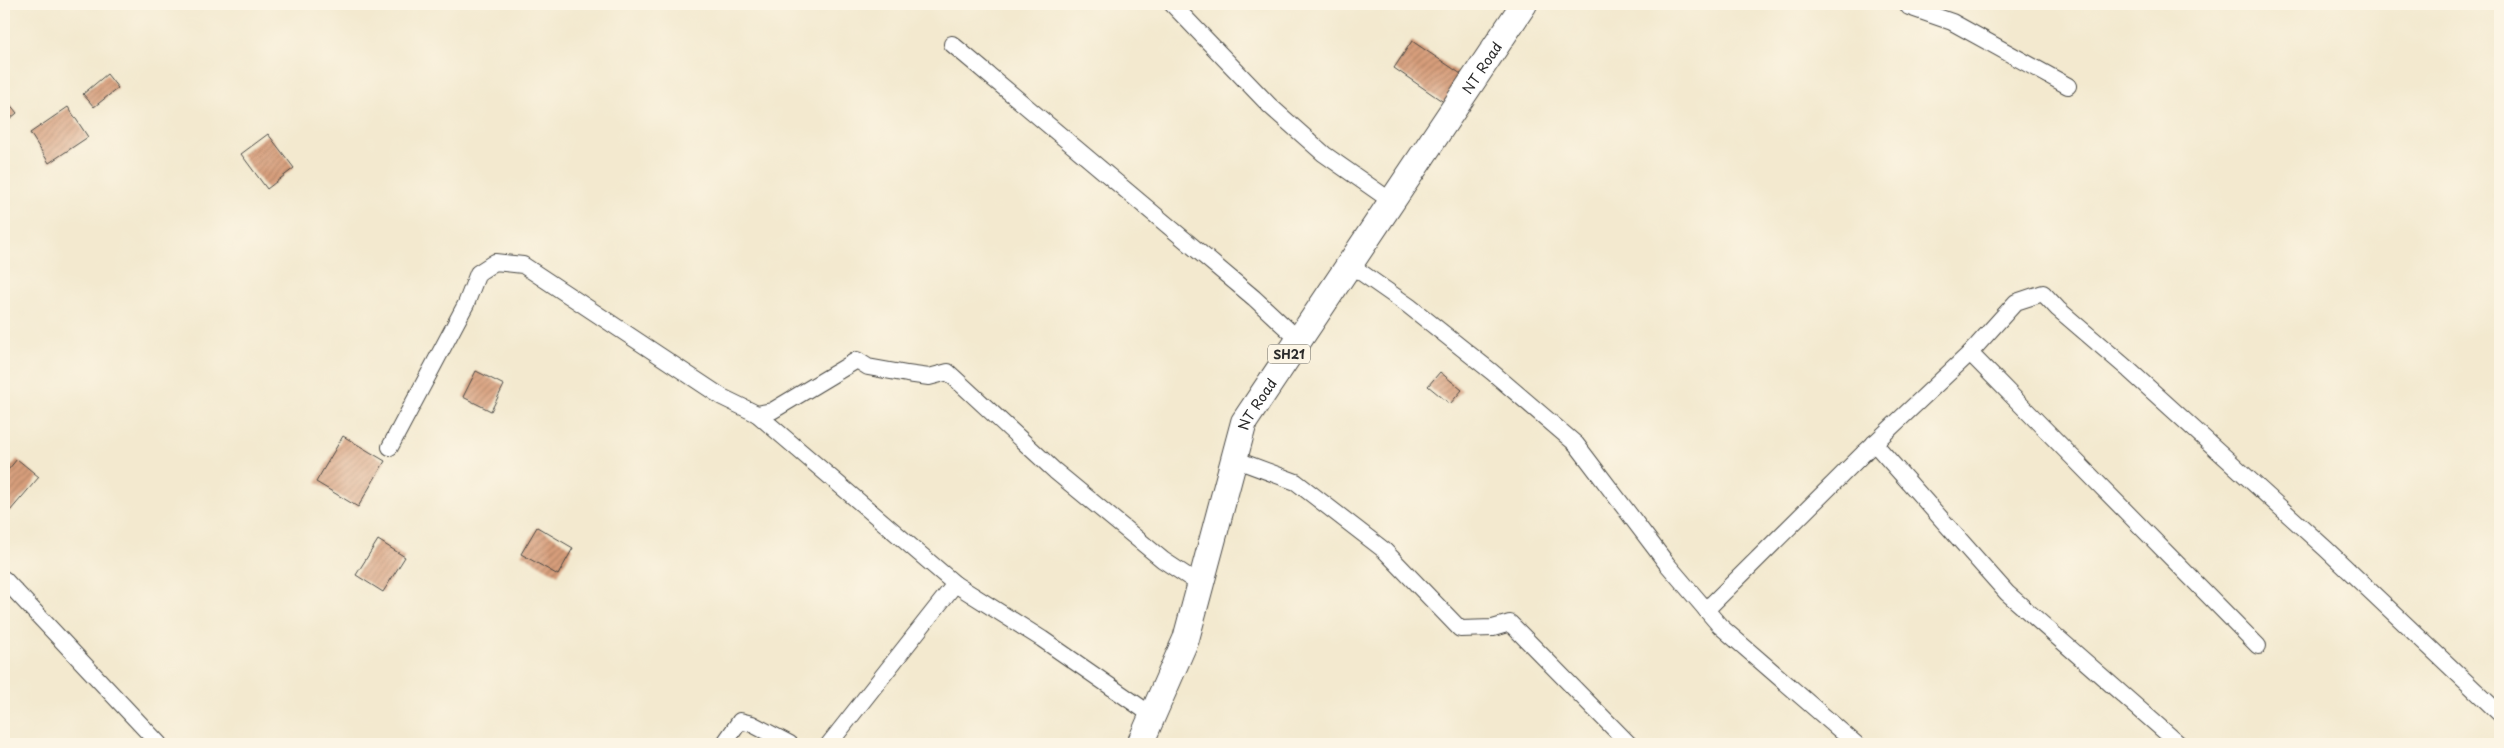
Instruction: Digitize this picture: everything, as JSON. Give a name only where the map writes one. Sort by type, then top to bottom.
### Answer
[{"type":"main road","name":"NT Road","points":[[1140,744],[1186,640],[1244,422],[1524,4]]},
{"type":"street","points":[[1172,4],[1270,106],[1324,154],[1391,201]]},
{"type":"street","points":[[1907,4],[1909,7],[1952,22],[2068,86]]},
{"type":"street","points":[[952,44],[1254,298],[1299,340]]},
{"type":"street","points":[[390,447],[466,304],[478,273],[495,262],[522,266],[722,397],[757,414],[955,584],[1042,639],[1153,716]]},
{"type":"street","points":[[1350,264],[1409,306],[1492,372],[1576,444],[1667,564],[1720,626],[1856,744]]},
{"type":"street","points":[[1706,610],[1874,443],[1970,353],[2016,302],[2043,293],[2058,309],[2129,370],[2326,549],[2500,714]]},
{"type":"street","points":[[1970,353],[2258,646]]},
{"type":"street","points":[[757,414],[772,411],[857,360],[868,367],[929,377],[948,372],[1055,471],[1163,560],[1201,585]]},
{"type":"street","points":[[1874,443],[2007,593],[2179,744]]},
{"type":"street","points":[[1234,459],[1296,482],[1384,550],[1460,629],[1493,628],[1510,623],[1629,744]]},
{"type":"street","points":[[4,579],[159,744]]},
{"type":"street","points":[[829,744],[955,584]]},
{"type":"street","points":[[724,744],[740,721],[752,724],[790,744]]},
{"type":"building","points":[[1412,41],[1464,76],[1445,103],[1394,68]]},
{"type":"building","points":[[107,74],[118,88],[94,107],[83,94]]},
{"type":"building","points":[[4,97],[17,113],[4,124]]},
{"type":"building","points":[[68,107],[88,137],[49,163],[30,133]]},
{"type":"building","points":[[268,134],[294,168],[267,189],[241,154]]},
{"type":"building","points":[[476,371],[504,385],[491,411],[463,397]]},
{"type":"building","points":[[1440,372],[1462,390],[1450,404],[1428,386]]},
{"type":"building","points":[[343,436],[385,461],[358,507],[316,482]]},
{"type":"building","points":[[17,459],[39,477],[10,511],[4,506],[4,475]]},
{"type":"building","points":[[537,527],[573,548],[558,575],[521,554]]},
{"type":"building","points":[[378,540],[405,557],[383,592],[356,575]]}]
